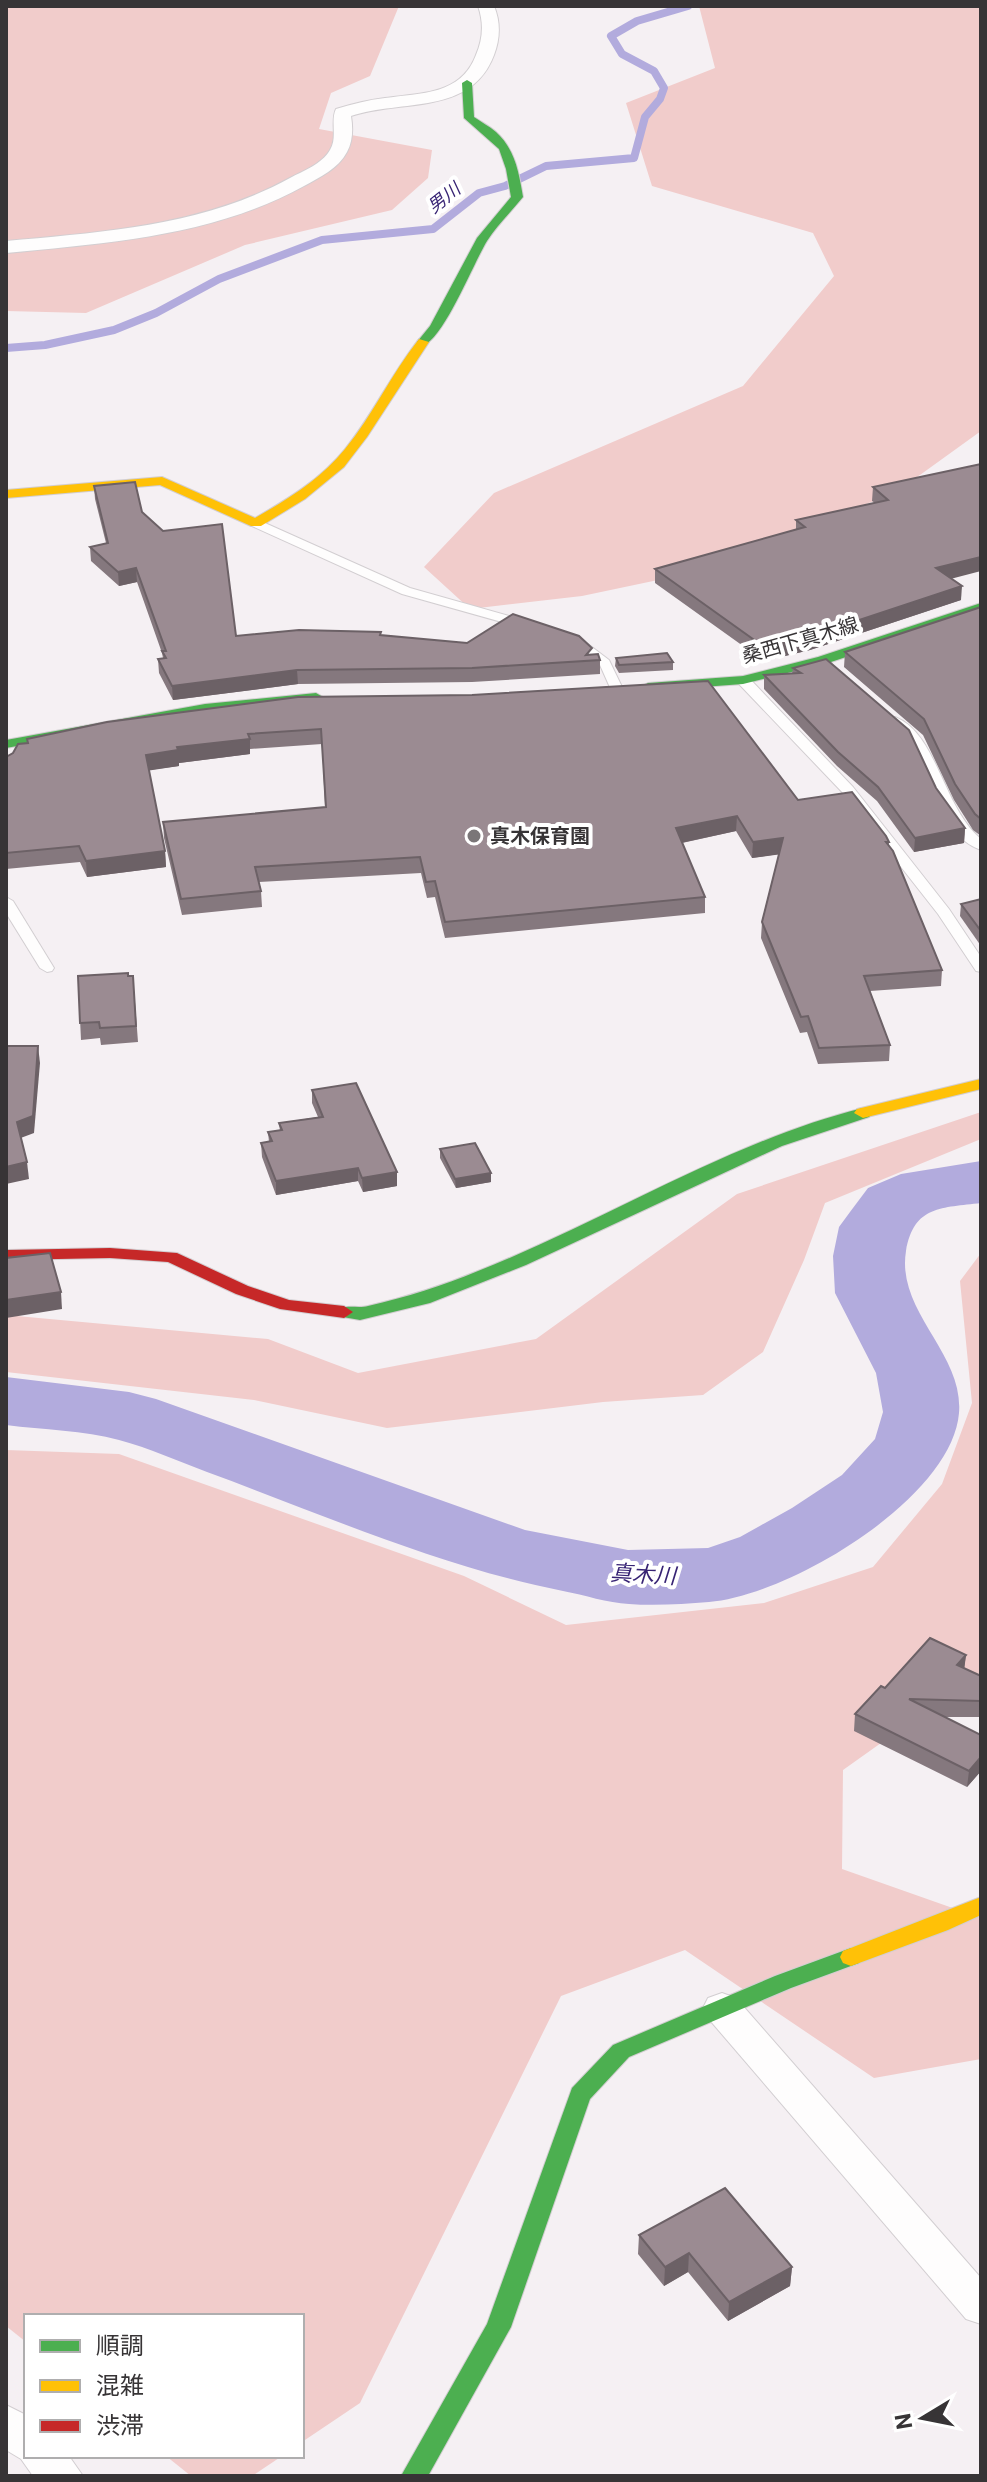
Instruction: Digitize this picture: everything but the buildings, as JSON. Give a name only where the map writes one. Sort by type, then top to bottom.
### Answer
[{"type":"street","points":[[6,247],[131,234],[195,221],[252,203],[294,185],[338,153],[345,131],[342,113],[362,104],[434,99],[467,83],[484,68],[493,21],[486,6]]},
{"type":"street","points":[[6,494],[162,481],[256,523],[308,494],[360,439],[406,362],[435,327],[483,238],[517,197],[513,171],[500,143],[471,122],[465,111],[467,83]]},
{"type":"street","name":"桑西下真木線","points":[[610,690],[743,680],[823,660],[981,607]]},
{"type":"street","points":[[12,746],[205,708],[329,697]]},
{"type":"street","points":[[6,1255],[110,1253],[171,1257],[242,1290],[287,1305],[360,1314],[424,1299],[520,1261],[776,1142],[875,1109],[981,1084]]},
{"type":"street","points":[[414,2476],[499,2327],[580,2095],[621,2051],[981,1905]]},
{"type":"street","points":[[722,2008],[981,2307]]},
{"type":"street","points":[[6,2423],[24,2440]]},
{"type":"street","points":[[43,2458],[61,2476]]},
{"type":"lane","points":[[256,523],[406,591],[533,627]]},
{"type":"lane","points":[[562,635],[577,639],[605,663],[610,690]]},
{"type":"lane","points":[[823,660],[842,674]]},
{"type":"lane","points":[[743,680],[848,790],[950,910],[981,968]]},
{"type":"lane","points":[[883,711],[916,740],[944,801],[966,835],[981,846]]},
{"type":"lane","points":[[6,901],[47,968]]},
{"type":"shaded area","points":[[6,6],[399,6],[370,76],[331,93],[319,129],[432,150],[428,178],[392,210],[245,245],[86,313],[6,311]]},
{"type":"shaded area","points":[[699,6],[981,6],[981,431],[895,493],[677,576],[582,596],[470,609],[424,567],[494,493],[743,386],[834,276],[813,233],[652,186],[626,103],[715,68]]},
{"type":"shaded area","points":[[981,1112],[981,1139],[825,1203],[804,1260],[763,1352],[703,1395],[603,1402],[387,1428],[254,1400],[6,1372],[6,1315],[268,1339],[358,1373],[536,1339],[737,1194]]},
{"type":"shaded area","points":[[981,1253],[981,1672],[843,1770],[842,1869],[981,1918],[981,2059],[874,2078],[685,1950],[561,1996],[360,2403],[304,2441],[304,2314],[24,2314],[24,2340],[6,2326],[6,1450],[119,1454],[464,1576],[566,1625],[764,1603],[873,1567],[942,1484],[972,1403],[960,1281]]},
{"type":"shaded area","points":[[168,2458],[279,2458],[252,2476],[191,2476]]},
{"type":"waterway","name":"男川","points":[[6,348],[45,345],[114,330],[156,313],[219,279],[322,240],[433,229],[479,193],[505,186],[546,166],[634,158],[645,117],[660,99],[664,88],[654,71],[622,54],[611,36],[637,21],[688,6]]},
{"type":"waterway","name":"真木川","points":[[6,1401],[129,1416],[511,1554],[628,1577],[713,1575],[768,1556],[820,1527],[870,1493],[911,1447],[921,1412],[914,1373],[872,1293],[869,1256],[875,1227],[893,1203],[926,1189],[981,1182]]},
{"type":"traffic: fast","points":[[423,342],[435,327],[483,238],[517,197],[512,169],[504,149],[491,134],[469,118],[467,83]]},
{"type":"traffic: fast","points":[[648,687],[743,680],[823,660],[981,607]]},
{"type":"traffic: fast","points":[[6,744],[205,708],[316,697]]},
{"type":"traffic: fast","points":[[344,1312],[360,1314],[424,1299],[520,1261],[776,1142],[863,1113]]},
{"type":"traffic: fast","points":[[414,2476],[499,2327],[580,2095],[621,2051],[783,1982],[851,1957]]},
{"type":"traffic: slow","points":[[6,494],[162,481],[256,523],[300,496],[339,464],[361,437],[423,342]]},
{"type":"traffic: slow","points":[[863,1113],[981,1084]]},
{"type":"traffic: slow","points":[[851,1957],[940,1924],[981,1905]]},
{"type":"traffic: jam","points":[[6,1255],[110,1253],[171,1257],[242,1290],[287,1305],[344,1312]]},
{"type":"place","name":"真木保育園","points":[[474,836]]}]
